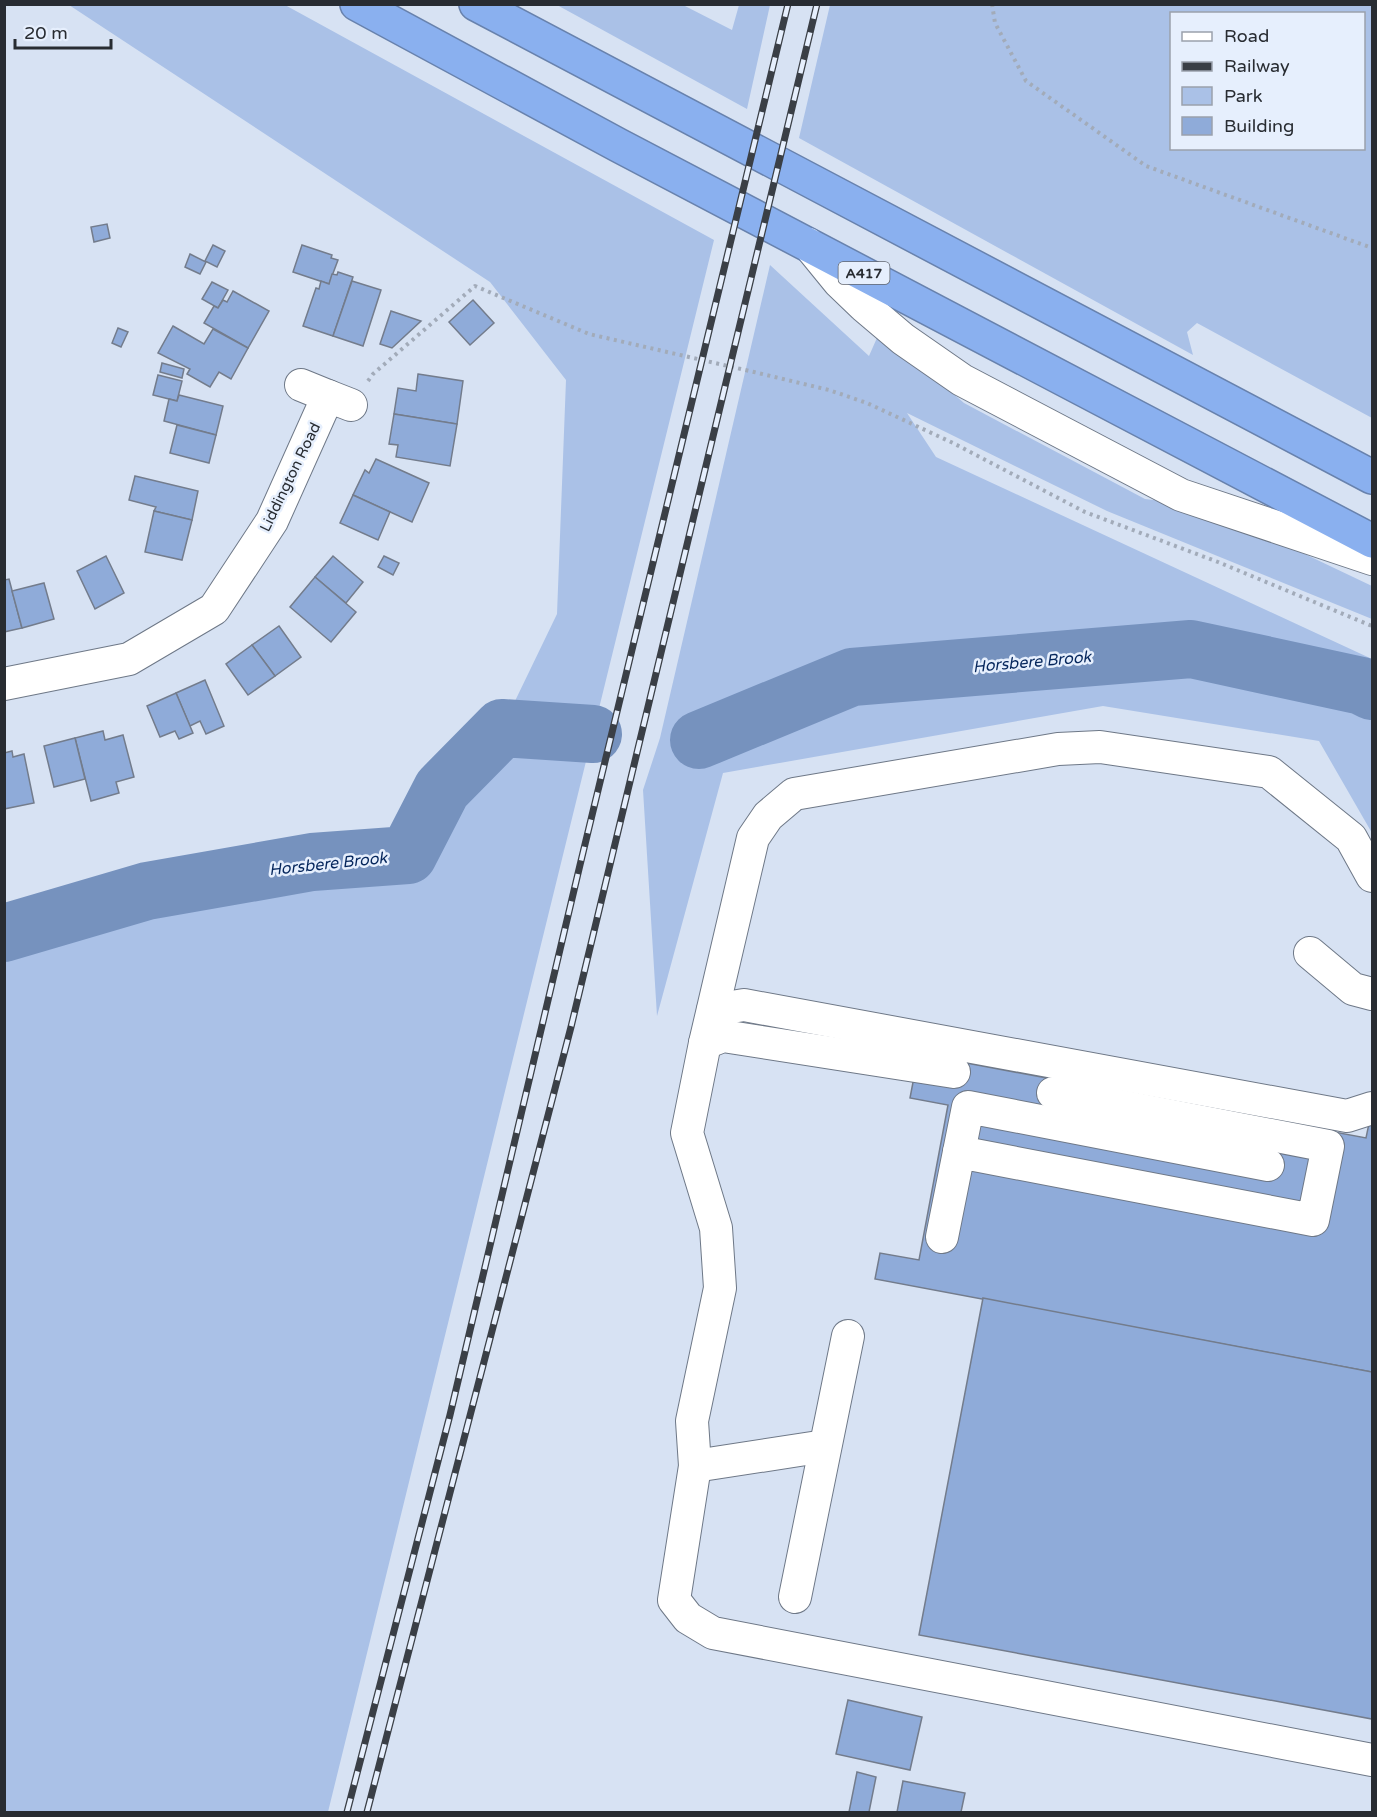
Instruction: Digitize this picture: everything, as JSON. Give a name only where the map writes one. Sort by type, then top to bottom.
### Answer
[{"type":"highway","name":"A417","points":[[357,4],[608,139],[1372,541]]},
{"type":"highway","points":[[476,4],[1372,477]]},
{"type":"street","points":[[808,244],[839,282],[864,306],[903,339],[962,380],[1181,495],[1372,559]]},
{"type":"street","name":"Liddington Road","points":[[4,684],[129,659],[213,609],[272,521],[327,395]]},
{"type":"street","points":[[1372,876],[1351,838],[1269,772],[1100,747],[1058,749],[794,794],[768,816],[753,838],[705,1043],[687,1133],[716,1228],[720,1288],[692,1421],[695,1466],[674,1599],[688,1618],[713,1633],[1372,1760]]},
{"type":"street","points":[[1310,952],[1353,989],[1372,994]]},
{"type":"street","points":[[713,1010],[744,1005],[1347,1116],[1372,1108]]},
{"type":"street","points":[[705,1043],[723,1036],[954,1072]]},
{"type":"street","points":[[959,1152],[1313,1220],[1328,1146],[1053,1093]]},
{"type":"street","points":[[942,1237],[968,1107],[1268,1165]]},
{"type":"street","points":[[795,1597],[848,1336]]},
{"type":"street","points":[[695,1466],[825,1446]]},
{"type":"path","points":[[992,4],[995,23],[1026,81],[1146,166],[1372,248]]},
{"type":"path","points":[[327,395],[373,374],[475,286],[589,334],[829,390],[867,403],[953,443],[1085,512],[1218,562],[1372,626]]},
{"type":"green space","points":[[69,5],[285,5],[714,240],[328,1812],[5,1812],[5,933],[147,891],[312,862],[408,855],[442,789],[502,728],[557,614],[566,380],[490,282]]},
{"type":"green space","points":[[557,5],[683,5],[732,30],[739,5],[770,5],[747,109]]},
{"type":"green space","points":[[830,5],[1372,5],[1372,418],[1197,323],[1187,332],[1193,355],[799,138]]},
{"type":"green space","points":[[770,265],[869,356],[880,331],[964,403],[1145,499],[1178,503],[1248,527],[1372,586],[1372,619],[1107,511],[907,413],[936,457],[1372,659],[1372,833],[1319,741],[1103,706],[723,773],[657,1016],[643,790],[660,738]]},
{"type":"building","points":[[107,224],[110,238],[94,242],[91,227]]},
{"type":"building","points":[[213,245],[225,251],[217,267],[205,261]]},
{"type":"building","points":[[302,245],[332,255],[331,258],[338,260],[329,284],[293,272]]},
{"type":"building","points":[[190,254],[206,262],[200,274],[185,267]]},
{"type":"building","points":[[338,272],[353,277],[333,336],[303,326],[316,288],[319,289],[321,281],[329,284],[332,274],[337,275]]},
{"type":"building","points":[[352,281],[381,290],[363,346],[333,336]]},
{"type":"building","points":[[212,282],[228,290],[218,308],[202,299]]},
{"type":"building","points":[[233,291],[269,311],[248,348],[204,323],[214,306],[218,308],[223,300],[227,302]]},
{"type":"building","points":[[473,300],[494,323],[470,345],[449,322]]},
{"type":"building","points":[[391,311],[421,321],[392,348],[380,344]]},
{"type":"building","points":[[173,326],[204,344],[213,329],[248,348],[231,379],[219,372],[210,387],[187,374],[190,369],[158,353]]},
{"type":"building","points":[[118,328],[128,332],[121,347],[112,343]]},
{"type":"building","points":[[162,363],[184,369],[182,378],[160,372]]},
{"type":"building","points":[[418,374],[463,381],[457,424],[394,414],[398,388],[416,391]]},
{"type":"building","points":[[158,375],[182,381],[177,401],[153,395]]},
{"type":"building","points":[[179,395],[223,406],[216,435],[164,421],[169,399],[177,401]]},
{"type":"building","points":[[394,414],[457,424],[450,466],[396,457],[398,445],[389,444]]},
{"type":"building","points":[[177,425],[216,435],[209,463],[170,453]]},
{"type":"building","points":[[376,459],[429,483],[412,522],[353,495],[365,470],[369,473]]},
{"type":"building","points":[[135,476],[198,491],[192,520],[154,511],[156,507],[129,500]]},
{"type":"building","points":[[353,495],[390,512],[378,540],[340,523]]},
{"type":"building","points":[[154,511],[192,520],[182,560],[145,552]]},
{"type":"building","points":[[106,556],[124,593],[95,609],[77,571]]},
{"type":"building","points":[[333,556],[363,582],[346,603],[315,577]]},
{"type":"building","points":[[384,556],[399,563],[393,575],[378,567]]},
{"type":"building","points":[[315,577],[356,612],[331,642],[290,607]]},
{"type":"building","points":[[9,579],[22,628],[4,632],[4,580]]},
{"type":"building","points":[[44,583],[54,619],[22,628],[12,591]]},
{"type":"building","points":[[279,626],[301,657],[275,676],[252,645]]},
{"type":"building","points":[[252,645],[275,676],[248,695],[226,664]]},
{"type":"building","points":[[205,680],[224,726],[206,734],[200,721],[190,726],[176,693]]},
{"type":"building","points":[[176,693],[193,733],[179,739],[175,731],[160,737],[147,706]]},
{"type":"building","points":[[103,731],[105,740],[123,735],[134,777],[116,782],[119,793],[91,801],[75,738]]},
{"type":"building","points":[[75,738],[85,779],[54,787],[44,746]]},
{"type":"building","points":[[12,751],[13,757],[24,754],[34,803],[4,809],[4,753]]},
{"type":"building","points":[[956,1061],[1366,1138],[1372,1114],[1372,1372],[875,1279],[880,1253],[919,1260],[948,1105],[910,1098],[914,1077]]},
{"type":"building","points":[[983,1298],[1372,1372],[1372,1719],[919,1635]]},
{"type":"building","points":[[848,1700],[922,1717],[910,1770],[836,1754]]},
{"type":"building","points":[[857,1772],[876,1777],[869,1812],[849,1812]]},
{"type":"building","points":[[903,1781],[965,1793],[961,1812],[897,1812]]},
{"type":"waterway","name":"Horsbere Brook","points":[[699,740],[852,677],[1191,649],[1362,686],[1372,691]]},
{"type":"waterway","name":"Horsbere Brook","points":[[4,933],[147,891],[312,862],[408,855],[442,789],[502,728],[593,734]]},
{"type":"railway","points":[[347,1812],[450,1415],[788,4]]},
{"type":"railway","points":[[367,1812],[571,1027],[817,4]]}]
